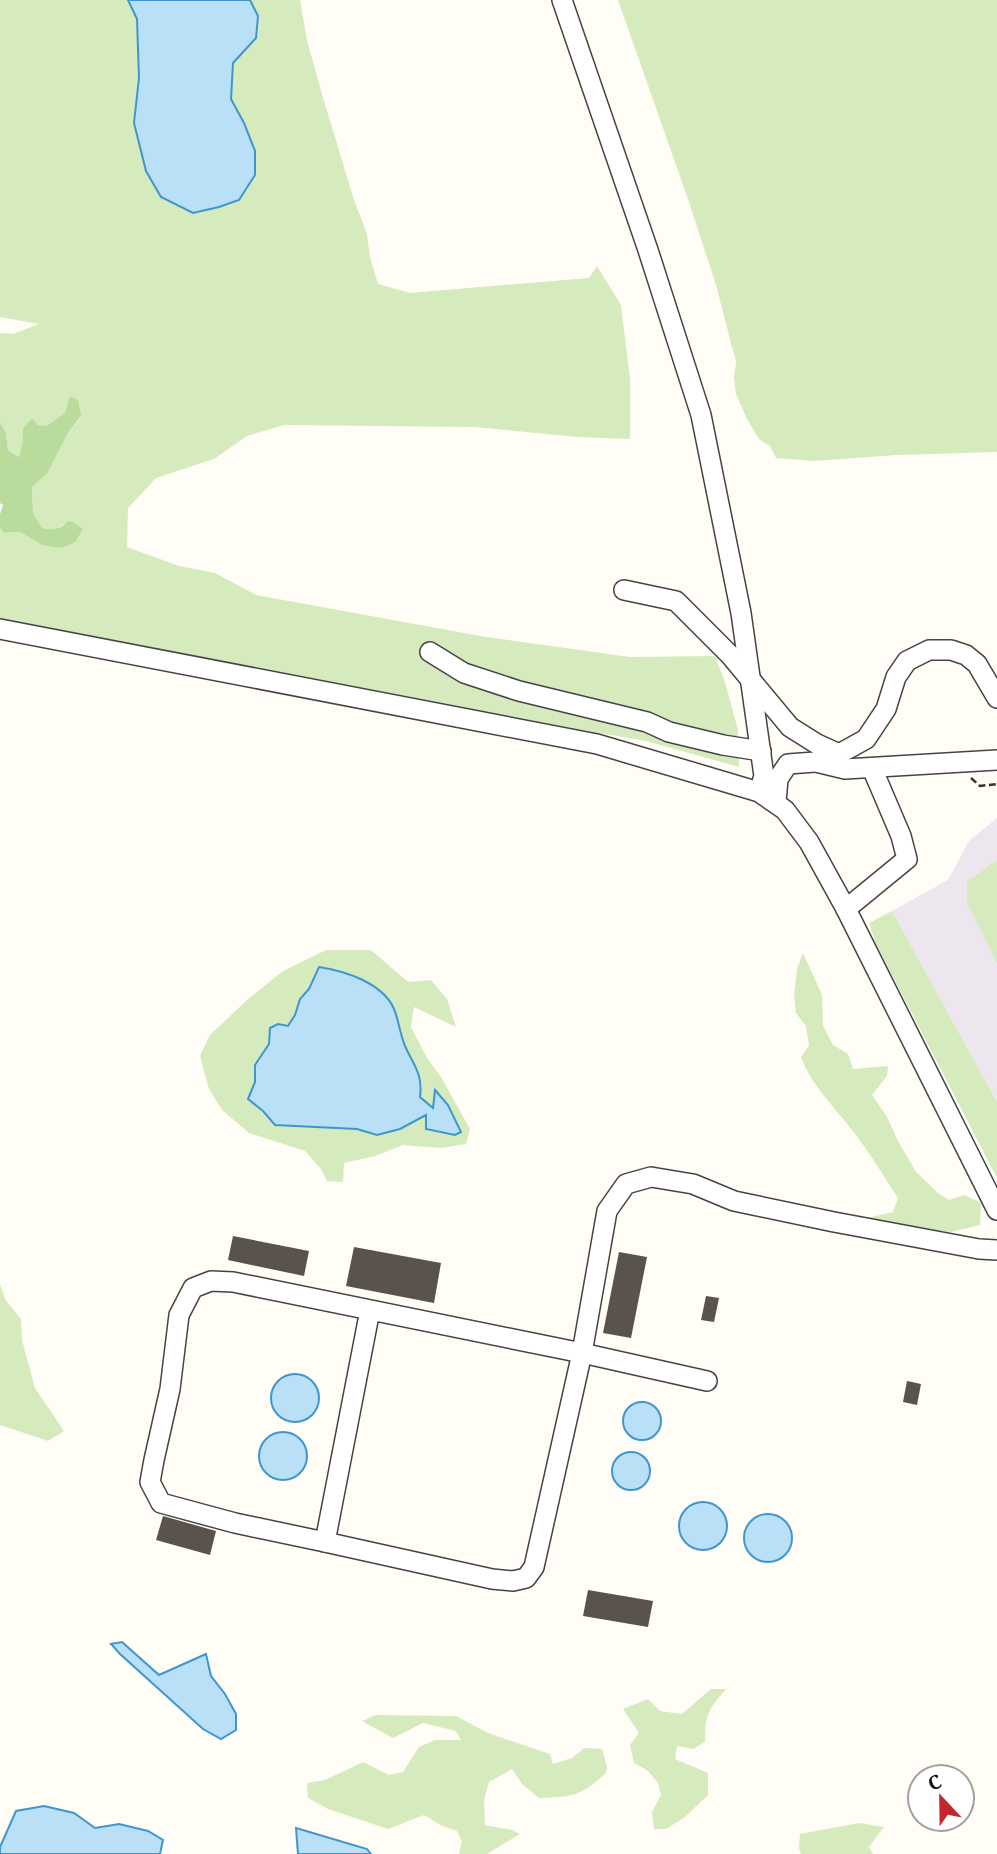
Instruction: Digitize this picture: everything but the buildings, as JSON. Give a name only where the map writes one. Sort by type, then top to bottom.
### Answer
[{"type":"street","points":[[562,0],[648,250],[701,415],[741,613],[768,797]]},
{"type":"street","points":[[624,590],[676,601],[722,646],[790,727],[839,754]]},
{"type":"street","points":[[0,629],[597,744],[768,797],[785,810],[809,842],[846,909],[997,1210]]},
{"type":"street","points":[[768,797],[788,764],[815,762],[839,754],[866,738],[886,709],[896,677],[907,661],[929,650],[951,650],[967,655],[977,664],[997,698]]},
{"type":"street","points":[[430,652],[464,673],[519,691],[647,722],[669,732],[761,751]]},
{"type":"street","points":[[815,762],[845,769],[997,760]]},
{"type":"street","points":[[846,909],[907,859],[901,836],[872,768]]},
{"type":"street","points":[[707,1381],[582,1353],[233,1282],[211,1281],[193,1288],[179,1315],[170,1389],[150,1482],[161,1503],[235,1524],[492,1579],[513,1581],[526,1578],[534,1567],[582,1353],[607,1211],[626,1184],[651,1177],[693,1184],[734,1200],[822,1220],[997,1250]]},
{"type":"street","points":[[325,1542],[369,1310]]},
{"type":"shaded area","points":[[997,818],[997,1102],[892,911],[948,880],[969,841]]},
{"type":"green space","points":[[0,0],[128,0],[137,19],[139,78],[134,123],[244,123],[231,99],[233,63],[256,38],[258,16],[250,0],[300,0],[307,40],[321,91],[367,234],[378,284],[410,293],[589,278],[597,266],[621,305],[630,379],[630,439],[475,427],[284,425],[247,436],[214,459],[156,478],[128,508],[127,547],[179,566],[215,573],[256,595],[486,637],[630,657],[715,656],[738,730],[739,767],[646,741],[449,707],[0,622],[0,528],[4,533],[20,532],[42,545],[67,522],[55,530],[42,528],[33,513],[32,487],[47,474],[69,431],[81,417],[65,413],[47,427],[38,425],[32,418],[23,428],[20,457],[8,450],[6,433],[0,422],[0,333],[13,334],[39,324],[0,317]]},
{"type":"green space","points":[[618,0],[997,0],[997,452],[814,461],[776,458],[770,446],[759,439],[736,394],[736,362],[716,285]]},
{"type":"green space","points":[[70,396],[78,400],[81,416],[69,431],[47,474],[32,487],[33,513],[42,528],[54,529],[69,521],[83,529],[75,542],[62,548],[42,545],[20,532],[4,533],[0,528],[3,505],[0,503],[0,422],[6,433],[8,450],[19,457],[23,428],[32,418],[38,425],[47,426],[65,413]]},
{"type":"green space","points":[[997,860],[997,963],[967,903],[967,882]]},
{"type":"green space","points":[[892,911],[997,1102],[997,1178],[875,942],[869,923]]},
{"type":"green space","points":[[326,950],[371,950],[408,982],[431,980],[447,999],[456,1027],[414,1007],[411,1027],[470,1129],[466,1144],[441,1148],[403,1145],[375,1156],[344,1163],[343,1182],[327,1181],[321,1169],[305,1151],[249,1133],[222,1110],[209,1089],[200,1056],[210,1035],[283,971]],"holes":[[[319,968],[400,1025],[404,1043],[422,1083],[420,1097],[433,1108],[435,1091],[455,1135],[427,1115],[400,1129],[377,1135],[357,1129],[275,1125],[248,1099],[255,1082],[255,1065],[269,1044],[288,1026],[300,999],[309,989]]]},
{"type":"green space","points":[[803,953],[822,995],[823,1026],[833,1045],[848,1054],[853,1069],[888,1066],[887,1076],[872,1095],[887,1117],[898,1141],[916,1172],[938,1193],[949,1200],[964,1195],[981,1203],[980,1225],[951,1232],[878,1224],[863,1219],[893,1212],[898,1198],[861,1142],[818,1088],[801,1057],[809,1046],[806,1026],[796,1013],[794,995],[797,969]]},
{"type":"green space","points":[[0,1284],[6,1301],[21,1319],[22,1340],[35,1388],[64,1431],[48,1441],[0,1425]]},
{"type":"green space","points":[[711,1689],[726,1689],[709,1713],[705,1742],[693,1749],[677,1746],[675,1759],[708,1773],[708,1795],[685,1817],[666,1829],[654,1829],[652,1812],[661,1795],[658,1783],[648,1771],[634,1763],[630,1745],[639,1733],[623,1709],[648,1699],[660,1711],[682,1714]]},
{"type":"green space","points":[[376,1715],[456,1716],[488,1733],[550,1754],[553,1764],[572,1758],[584,1748],[602,1749],[606,1773],[576,1794],[539,1798],[522,1784],[512,1769],[489,1782],[484,1800],[485,1825],[520,1834],[487,1854],[459,1854],[462,1842],[457,1831],[424,1815],[388,1829],[328,1809],[308,1798],[307,1783],[325,1780],[363,1762],[389,1775],[403,1772],[419,1747],[435,1740],[461,1740],[456,1731],[423,1723],[393,1738],[362,1721]]},
{"type":"green space","points":[[859,1823],[884,1827],[869,1847],[873,1854],[801,1854],[800,1834]]},
{"type":"water","points":[[128,0],[250,0],[258,16],[256,38],[233,63],[231,99],[255,151],[255,175],[239,200],[193,213],[161,197],[146,171],[134,123],[139,78],[137,19]]},
{"type":"water","points":[[319,967],[362,980],[389,1000],[419,1076],[420,1097],[433,1108],[435,1090],[448,1105],[461,1132],[455,1135],[426,1129],[426,1115],[400,1129],[377,1135],[357,1129],[275,1125],[248,1099],[255,1082],[255,1065],[269,1044],[270,1028],[278,1024],[288,1026]]},
{"type":"water","points":[[295,1374],[304,1375],[312,1381],[318,1389],[318,1407],[312,1415],[304,1421],[295,1422],[286,1421],[278,1415],[272,1407],[271,1398],[272,1389],[278,1381],[286,1375]]},
{"type":"water","points":[[642,1402],[655,1408],[661,1421],[655,1434],[642,1440],[629,1434],[623,1421],[629,1408]]},
{"type":"water","points":[[283,1432],[292,1433],[300,1439],[306,1447],[306,1465],[300,1473],[292,1479],[283,1480],[274,1479],[266,1473],[260,1465],[259,1456],[260,1447],[266,1439],[274,1433]]},
{"type":"water","points":[[631,1452],[644,1458],[650,1471],[644,1484],[631,1490],[618,1484],[612,1471],[618,1458]]},
{"type":"water","points":[[703,1502],[712,1503],[720,1509],[726,1517],[726,1535],[720,1543],[712,1549],[703,1550],[694,1549],[686,1543],[680,1535],[679,1526],[680,1517],[686,1509],[694,1503]]},
{"type":"water","points":[[768,1514],[777,1515],[785,1521],[791,1529],[791,1547],[785,1555],[777,1561],[768,1562],[759,1561],[751,1555],[745,1547],[744,1538],[745,1529],[751,1521],[759,1515]]},
{"type":"water","points":[[122,1642],[159,1675],[206,1654],[211,1676],[236,1714],[236,1730],[221,1739],[203,1729],[111,1644]]},
{"type":"water","points":[[44,1806],[74,1813],[95,1828],[119,1824],[148,1831],[163,1840],[160,1854],[0,1854],[0,1847],[16,1811]]},
{"type":"water","points":[[296,1828],[367,1849],[371,1854],[298,1854]]}]
